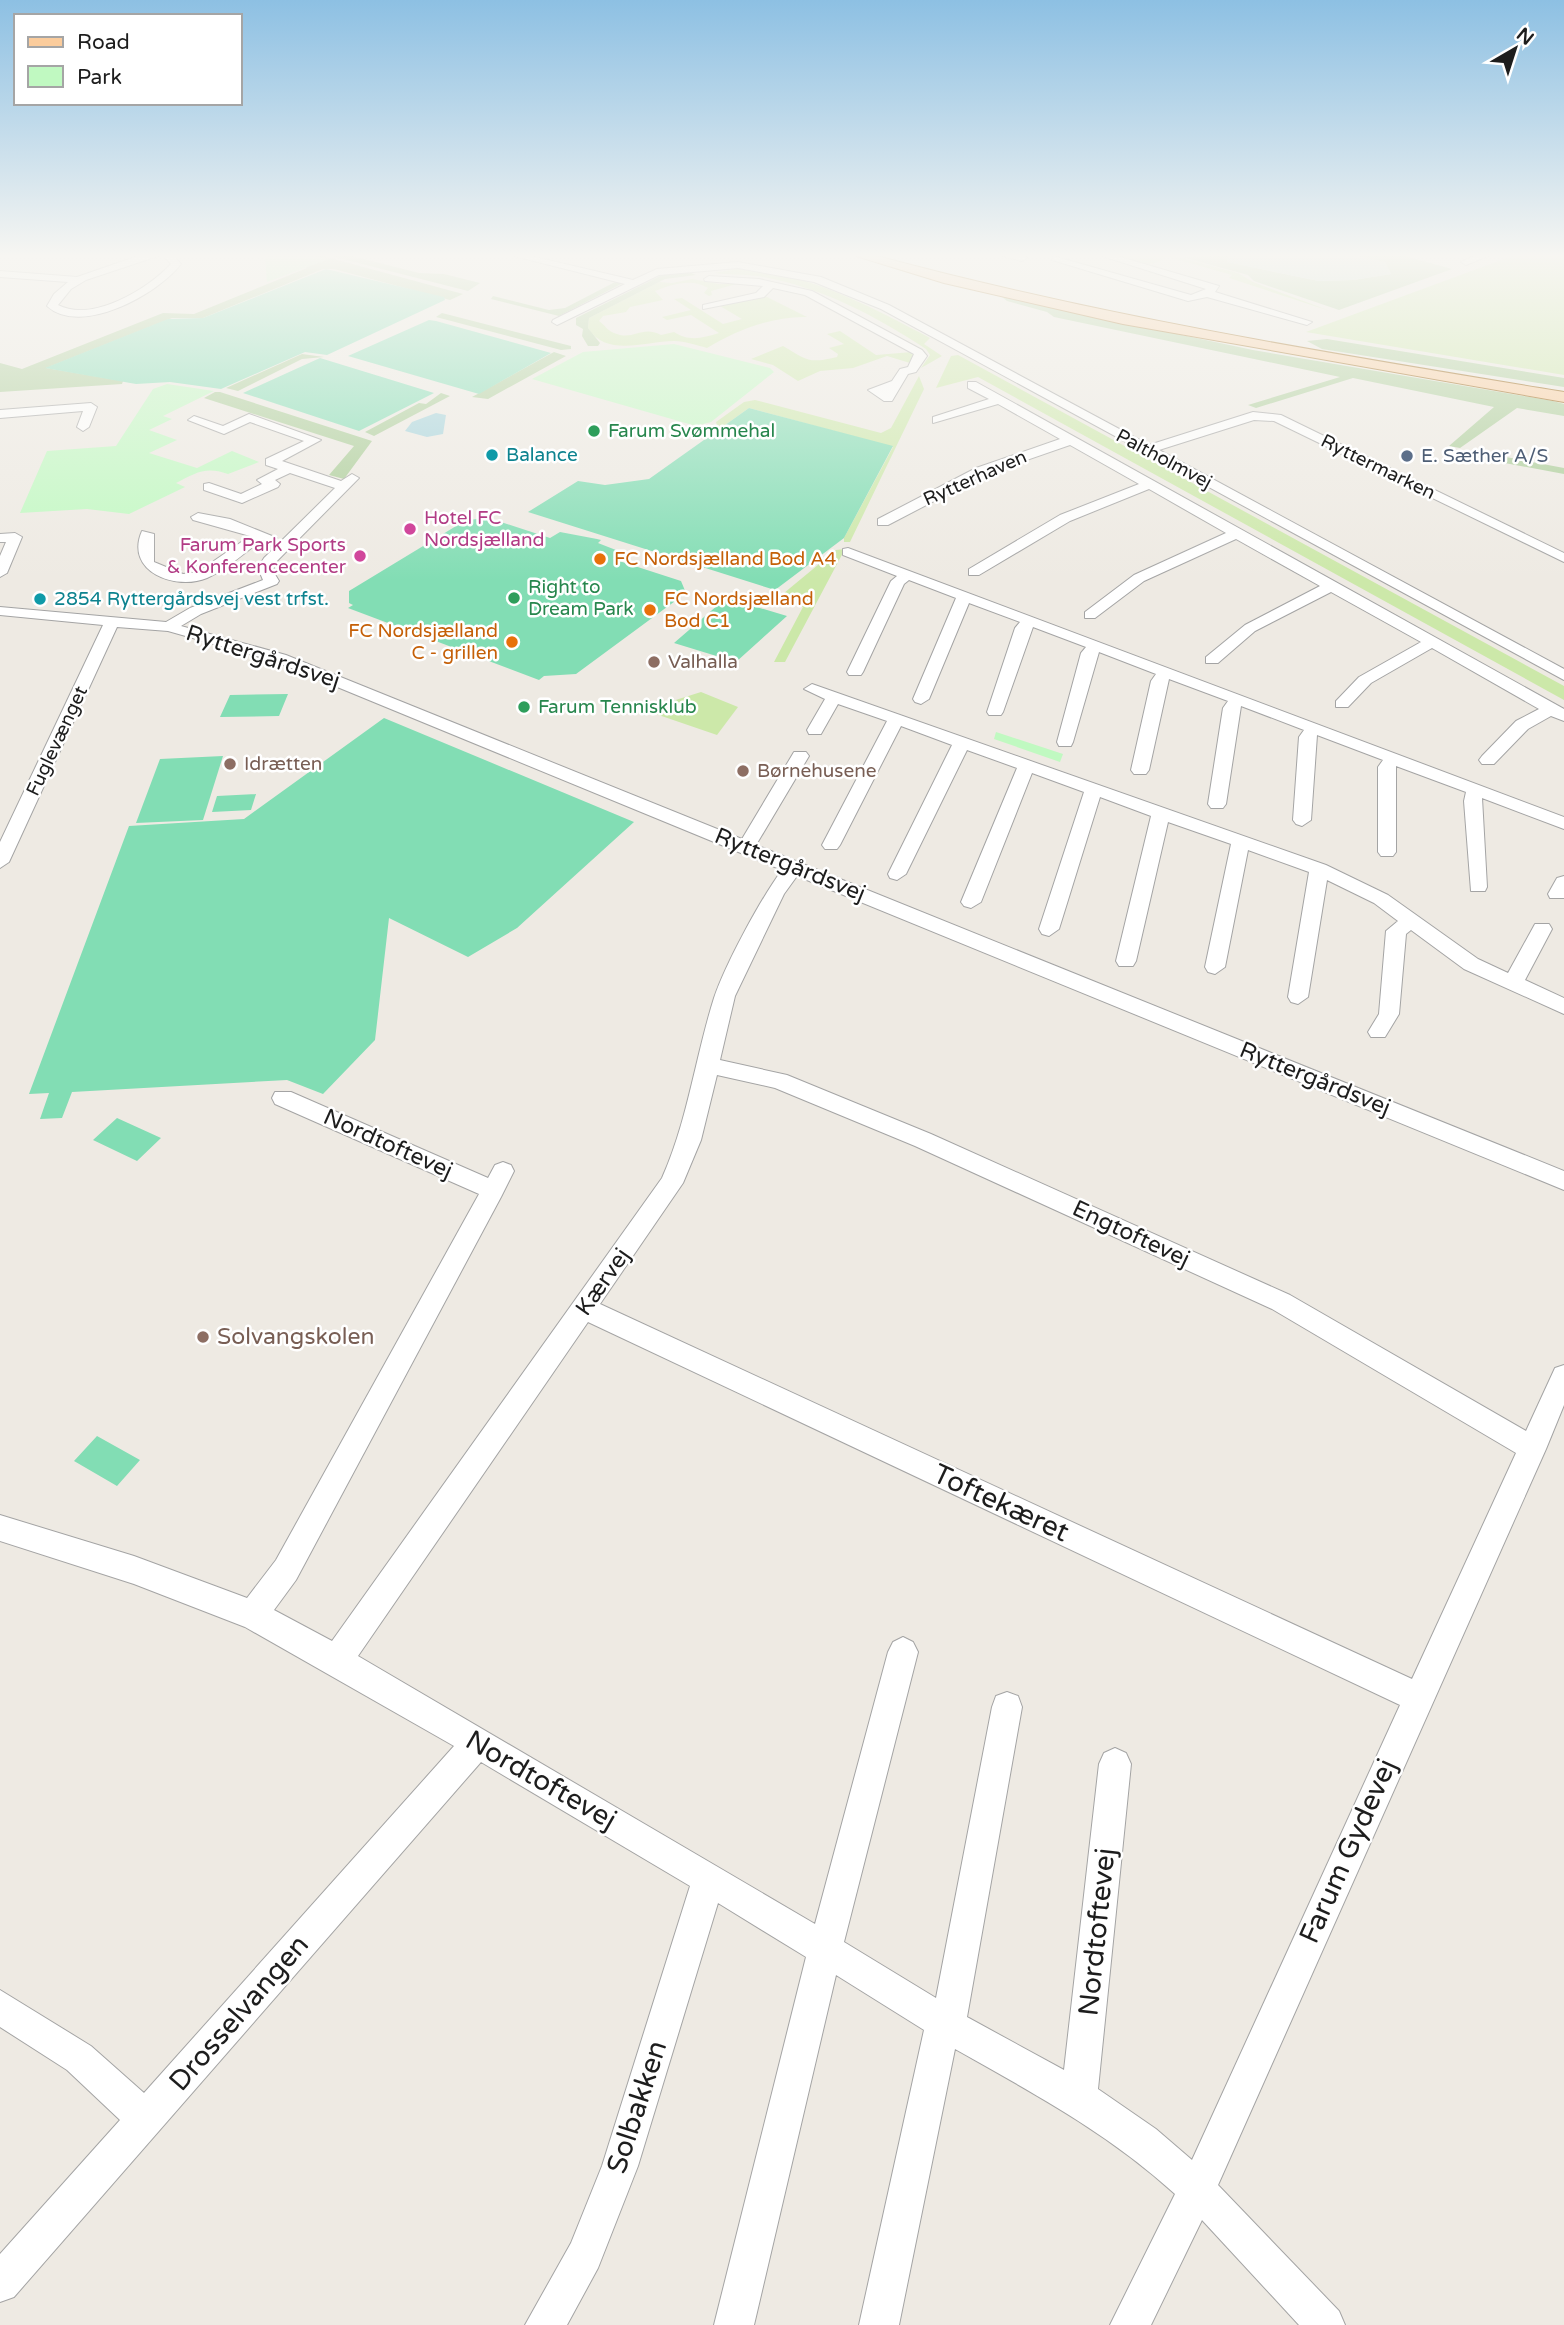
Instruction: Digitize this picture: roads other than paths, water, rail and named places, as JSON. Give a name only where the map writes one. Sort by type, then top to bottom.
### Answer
[{"type":"main road","points":[[1380,364],[1564,397]]},
{"type":"street","points":[[898,383],[904,371],[912,370],[916,364]]},
{"type":"street","name":"Paltholmvej","points":[[990,364],[1564,675]]},
{"type":"street","name":"Rytterhaven","points":[[972,385],[1558,713]]},
{"type":"street","points":[[937,420],[999,400]]},
{"type":"street","points":[[1,416],[91,407],[83,427]]},
{"type":"street","name":"Ryttermarken","points":[[1146,450],[1252,416],[1277,418],[1564,558]]},
{"type":"street","points":[[169,627],[199,607],[239,596],[272,581],[266,573],[265,565],[349,482],[271,462],[315,440],[249,418],[224,430],[194,420]]},
{"type":"street","name":"Rytterhaven","points":[[883,522],[981,471],[1071,440]]},
{"type":"street","points":[[209,487],[242,499],[273,484],[264,481],[289,468]]},
{"type":"street","points":[[974,572],[1065,518],[1150,484]]},
{"type":"street","points":[[198,517],[225,522],[286,544]]},
{"type":"street","points":[[1090,615],[1139,578],[1237,533]]},
{"type":"street","points":[[147,534],[146,560],[149,565],[182,579],[203,575],[260,535]]},
{"type":"street","points":[[0,538],[15,537],[0,573]]},
{"type":"street","points":[[849,552],[1564,822]]},
{"type":"street","points":[[855,673],[898,581],[908,575]]},
{"type":"street","points":[[1212,660],[1250,628],[1331,586]]},
{"type":"street","points":[[921,699],[959,603],[967,597]]},
{"type":"street","name":"Ryttergårdsvej","points":[[0,611],[169,627],[273,656],[1564,1181]]},
{"type":"street","name":"Fuglevænget","points":[[0,862],[113,620]]},
{"type":"street","points":[[995,712],[1023,628],[1032,620]]},
{"type":"street","points":[[1342,704],[1365,680],[1432,642]]},
{"type":"street","points":[[1065,742],[1089,653],[1098,645]]},
{"type":"street","points":[[1140,770],[1159,681],[1167,672]]},
{"type":"street","points":[[812,689],[1319,869],[1352,883],[1412,920],[1471,964],[1564,1007]]},
{"type":"street","points":[[815,730],[834,697]]},
{"type":"street","points":[[1217,804],[1230,708],[1238,699]]},
{"type":"street","name":"Rytterhaven","points":[[1488,760],[1522,725],[1558,713]]},
{"type":"street","points":[[831,845],[897,719]]},
{"type":"street","points":[[1302,820],[1307,737],[1314,728]]},
{"type":"street","points":[[897,874],[962,742]]},
{"type":"street","points":[[746,847],[800,756]]},
{"type":"street","points":[[1387,852],[1387,767],[1393,758]]},
{"type":"street","points":[[971,902],[1027,765]]},
{"type":"street","points":[[1049,929],[1094,788]]},
{"type":"street","points":[[1476,789],[1473,801],[1478,887]]},
{"type":"street","points":[[1126,961],[1161,811]]},
{"type":"street","points":[[1215,967],[1241,840]]},
{"type":"street","name":"Kærvej","points":[[337,1660],[671,1183],[690,1140],[724,996],[775,893],[794,866]]},
{"type":"street","points":[[1298,997],[1319,869]]},
{"type":"street","points":[[1378,1031],[1389,1014],[1396,931],[1412,920]]},
{"type":"street","points":[[1512,985],[1542,929]]},
{"type":"street","name":"Engtoftevej","points":[[708,1066],[779,1081],[899,1130],[1281,1302],[1533,1448]]},
{"type":"street","name":"Nordtoftevej","points":[[252,1615],[286,1570],[498,1180],[283,1098]]},
{"type":"street","name":"Toftekæret","points":[[584,1309],[1417,1697]]},
{"type":"street","name":"Farum Gydevej","points":[[1130,2325],[1198,2188],[1417,1697],[1564,1376]]},
{"type":"street","name":"Nordtoftevej","points":[[0,1528],[134,1570],[252,1615],[337,1660],[827,1950],[946,2024],[1079,2099],[1140,2139],[1198,2188],[1325,2325]]},
{"type":"street","points":[[734,2325],[903,1652]]},
{"type":"street","points":[[879,2325],[946,2024],[1007,1707]]},
{"type":"street","name":"Drosselvangen","points":[[0,2283],[478,1743]]},
{"type":"street","name":"Nordtoftevej","points":[[1079,2099],[1115,1764]]},
{"type":"street","name":"Solbakken","points":[[545,2325],[585,2255],[620,2166],[708,1880]]},
{"type":"street","points":[[0,2007],[79,2058],[145,2119]]},
{"type":"water","points":[[436,413],[446,415],[443,434],[427,437],[405,431],[412,422]]},
{"type":"place","name":"Farum Svømmehal","points":[[594,431]]},
{"type":"place","name":"Balance","points":[[492,455]]},
{"type":"place","name":"E. Sæther A/S","points":[[1407,456]]},
{"type":"place","name":"Hotel FC Nordsjælland","points":[[410,529]]},
{"type":"place","name":"Farum Park Sports & Konferencecenter","points":[[360,556]]},
{"type":"place","name":"FC Nordsjælland Bod A4","points":[[600,559]]},
{"type":"place","name":"Right to Dream Park","points":[[514,598]]},
{"type":"place","name":"2854 Ryttergårdsvej vest trfst.","points":[[40,599]]},
{"type":"place","name":"FC Nordsjælland Bod C1","points":[[650,610]]},
{"type":"place","name":"FC Nordsjælland C - grillen","points":[[512,642]]},
{"type":"place","name":"Valhalla","points":[[654,662]]},
{"type":"place","name":"Farum Tennisklub","points":[[524,707]]},
{"type":"place","name":"Idrætten","points":[[230,764]]},
{"type":"place","name":"Børnehusene","points":[[743,771]]},
{"type":"place","name":"Solvangskolen","points":[[203,1337]]}]
